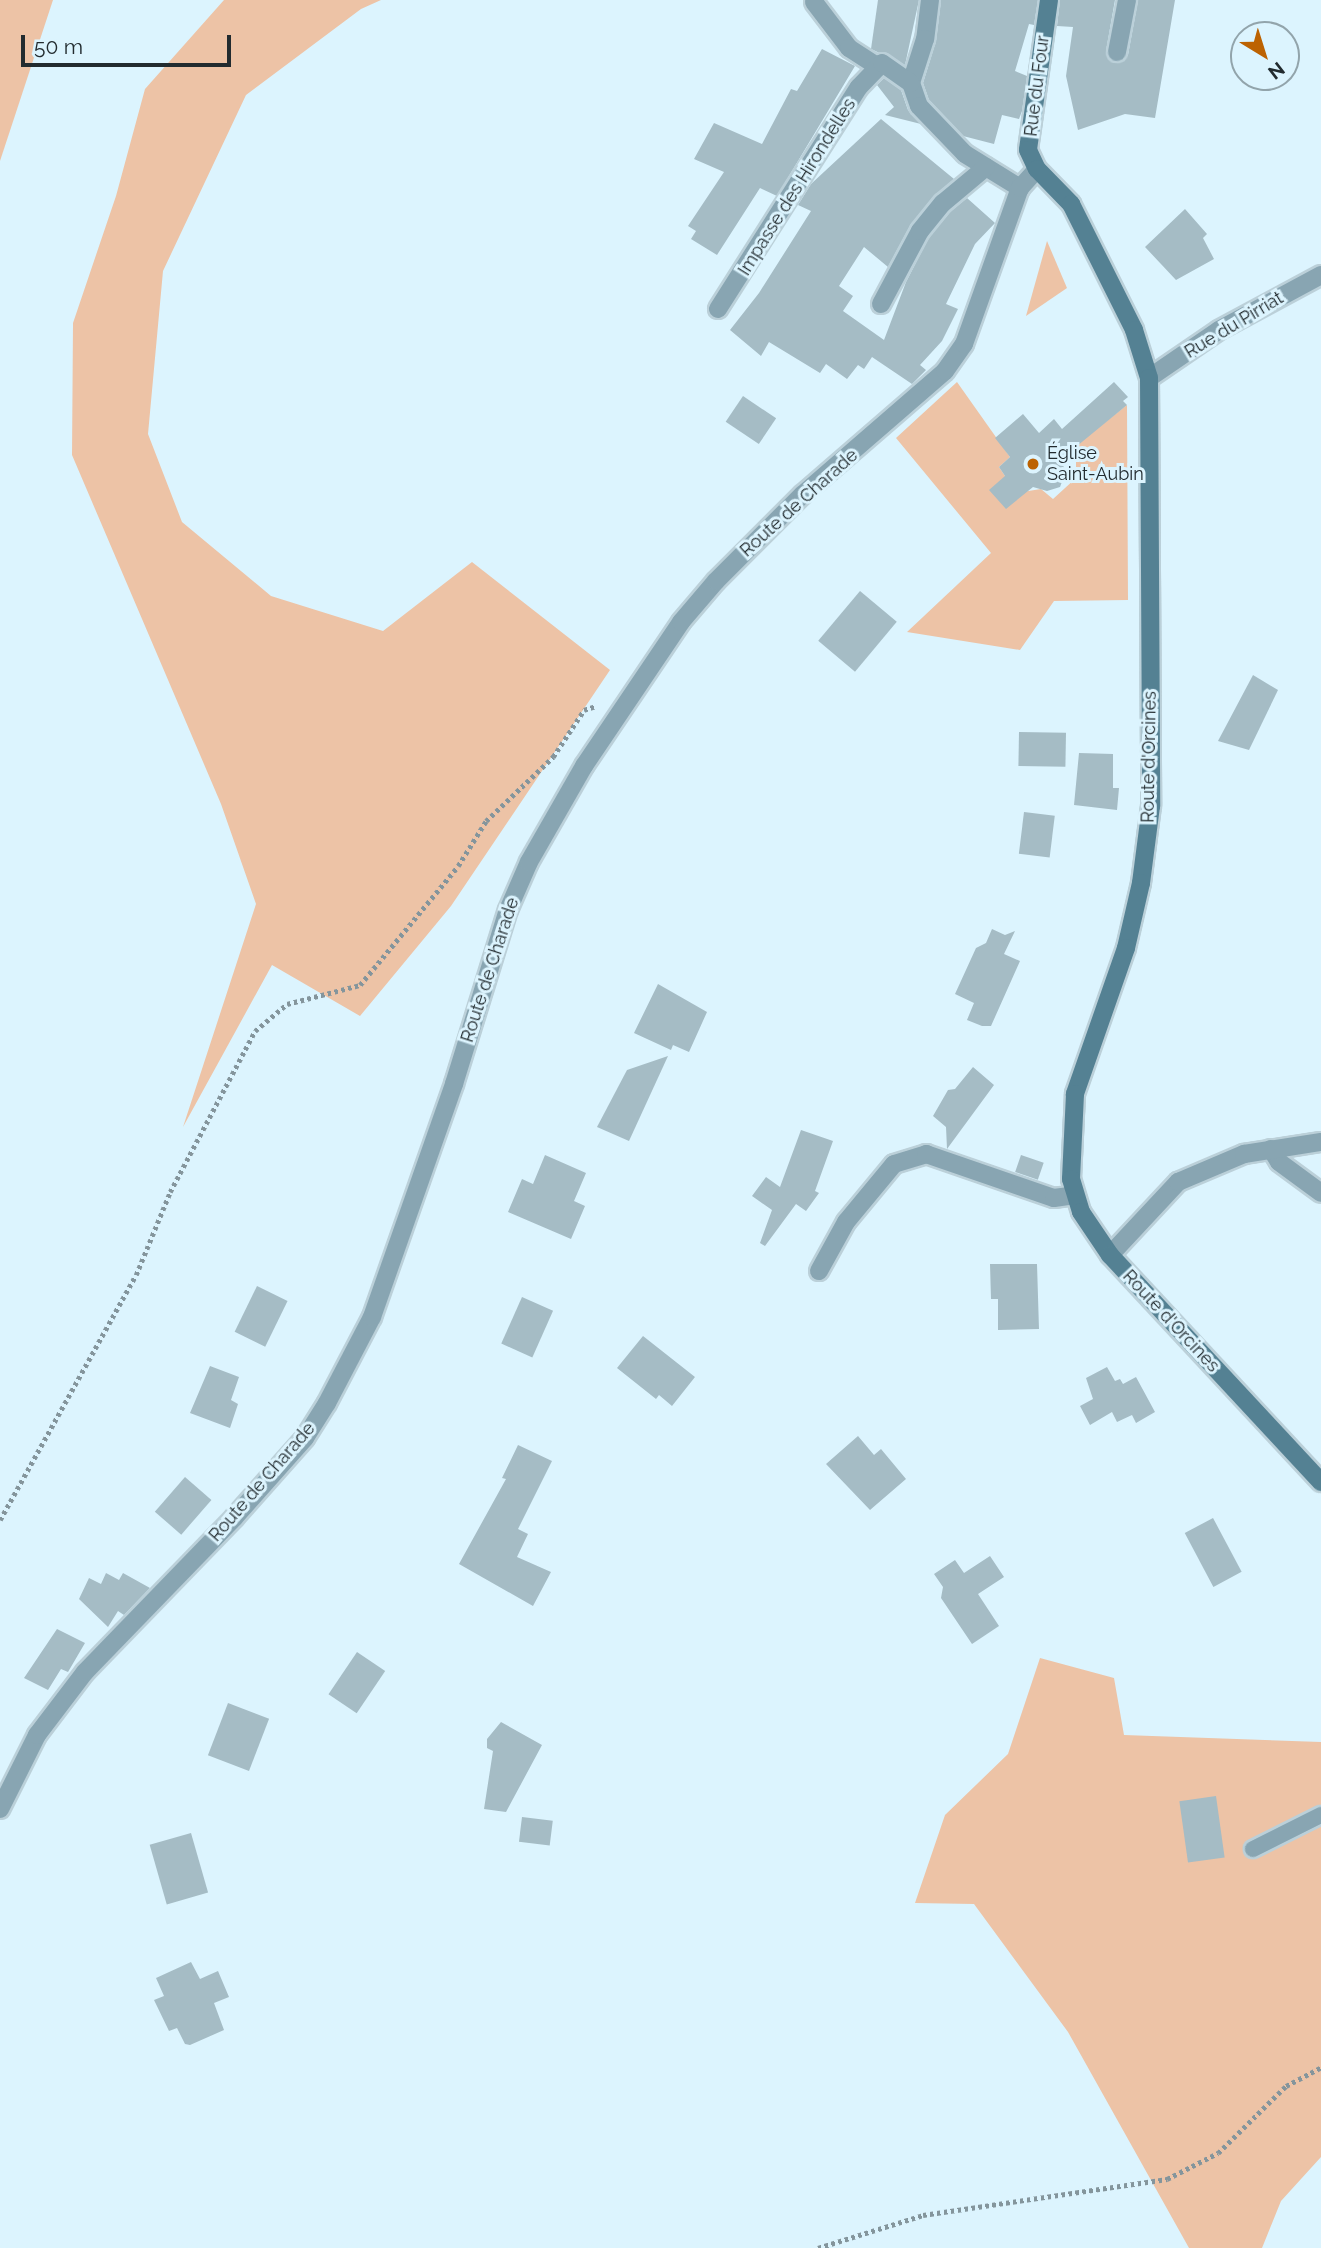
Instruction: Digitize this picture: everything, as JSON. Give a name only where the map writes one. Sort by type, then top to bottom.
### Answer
[{"type":"main road","name":"Rue du Four","points":[[1037,169],[1028,150],[1049,0]]},
{"type":"main road","name":"Route d'Orcines","points":[[1037,169],[1071,204],[1135,330],[1149,378],[1151,806],[1141,883],[1126,948],[1075,1094],[1069,1166],[1075,1195],[1110,1255],[1321,1482]]},
{"type":"street","points":[[930,0],[925,39],[912,83],[919,106],[965,154],[1020,188]]},
{"type":"street","points":[[1117,52],[1127,0]]},
{"type":"street","points":[[814,2],[849,48],[878,67],[882,63],[912,83]]},
{"type":"street","name":"Impasse des Hirondelles","points":[[718,309],[754,257],[818,148],[878,67]]},
{"type":"street","points":[[881,303],[920,230],[943,203],[986,167]]},
{"type":"street","name":"Route de Charade","points":[[0,1810],[37,1735],[85,1672],[234,1518],[304,1438],[327,1404],[372,1317],[454,1084],[508,910],[538,845],[630,694],[681,622],[756,539],[945,371],[964,344],[1020,188],[1037,169]]},
{"type":"street","name":"Rue du Pirriat","points":[[1149,378],[1219,330],[1321,275]]},
{"type":"street","points":[[1110,1255],[1178,1182],[1244,1154],[1321,1142]]},
{"type":"street","points":[[1271,1149],[1286,1168],[1321,1193]]},
{"type":"street","points":[[819,1271],[846,1222],[894,1164],[926,1154],[1054,1198],[1075,1195]]},
{"type":"lane","points":[[1253,1849],[1321,1815]]},
{"type":"path","points":[[0,1520],[136,1275],[170,1192],[255,1031],[287,1004],[360,985],[458,866],[486,821],[553,757],[584,710],[630,694]]},
{"type":"path","points":[[818,2248],[923,2216],[1167,2179],[1218,2153],[1286,2086],[1321,2067]]},
{"type":"shaded area","points":[[0,0],[53,0],[0,161]]},
{"type":"shaded area","points":[[224,0],[381,0],[361,9],[246,95],[163,271],[148,434],[182,522],[271,596],[383,631],[472,562],[610,670],[451,906],[360,1016],[272,965],[183,1127],[256,904],[221,804],[72,455],[73,323],[116,196],[145,89]]},
{"type":"shaded area","points":[[1047,241],[1067,288],[1026,316]]},
{"type":"shaded area","points":[[957,382],[1010,457],[999,467],[1005,476],[1022,492],[1041,489],[1053,499],[1076,478],[1076,445],[1127,405],[1128,600],[1054,601],[1020,650],[907,632],[991,553],[896,438]]},
{"type":"shaded area","points":[[1040,1658],[1114,1678],[1124,1735],[1321,1742],[1321,2157],[1281,2201],[1262,2248],[1189,2248],[1068,2032],[974,1904],[915,1903],[945,1815],[1008,1754]]},
{"type":"building","points":[[878,0],[919,0],[905,65],[871,49]]},
{"type":"building","points":[[941,0],[1038,0],[1034,25],[1029,24],[1015,71],[1027,76],[1022,111],[1019,119],[1002,115],[994,144],[963,136],[929,100],[923,83],[936,41]]},
{"type":"building","points":[[1060,0],[1115,0],[1106,51],[1116,63],[1128,55],[1138,0],[1175,0],[1155,118],[1125,114],[1078,130],[1066,76],[1073,27],[1057,26]]},
{"type":"building","points":[[822,49],[855,66],[777,196],[760,188],[717,255],[691,239],[696,231],[688,226],[724,172],[694,159],[714,123],[762,144],[791,89],[797,91]]},
{"type":"building","points":[[884,78],[901,90],[908,110],[921,124],[885,115],[894,107],[877,85]]},
{"type":"building","points":[[881,119],[954,179],[911,224],[888,267],[864,247],[839,286],[853,296],[843,311],[884,340],[906,282],[929,237],[951,211],[967,198],[995,223],[975,244],[946,304],[958,309],[942,341],[920,365],[926,370],[912,384],[872,357],[864,369],[858,365],[847,379],[826,364],[820,373],[769,342],[761,356],[730,330],[759,293],[811,211],[798,205],[811,184]]},
{"type":"building","points":[[1185,209],[1207,234],[1203,238],[1214,259],[1176,280],[1145,247]]},
{"type":"building","name":"Église Saint-Aubin","points":[[1114,382],[1128,397],[1123,401],[1127,405],[1060,460],[1066,471],[1060,487],[1047,491],[1033,487],[1006,509],[989,490],[1005,476],[999,467],[1010,457],[995,438],[1023,414],[1039,433],[1054,419],[1062,429]]},
{"type":"building","points":[[743,396],[776,418],[759,444],[726,422]]},
{"type":"building","points":[[860,591],[897,622],[855,672],[818,641]]},
{"type":"building","points":[[1253,675],[1278,690],[1249,750],[1218,741]]},
{"type":"building","points":[[1019,732],[1066,733],[1065,767],[1018,766]]},
{"type":"building","points":[[1079,753],[1113,754],[1113,788],[1119,788],[1117,810],[1074,805]]},
{"type":"building","points":[[1024,812],[1055,816],[1050,857],[1019,854]]},
{"type":"building","points":[[992,929],[1005,935],[1015,931],[1004,954],[1020,961],[991,1026],[982,1026],[967,1020],[974,1003],[955,994],[976,948],[986,943]]},
{"type":"building","points":[[658,984],[707,1012],[689,1052],[673,1045],[671,1050],[634,1033]]},
{"type":"building","points":[[668,1056],[629,1141],[597,1127],[627,1070]]},
{"type":"building","points":[[973,1067],[994,1085],[947,1149],[946,1127],[933,1116],[948,1090],[955,1089]]},
{"type":"building","points":[[801,1130],[833,1141],[815,1191],[819,1193],[806,1211],[796,1204],[765,1246],[760,1243],[772,1210],[752,1196],[766,1177],[780,1187]]},
{"type":"building","points":[[545,1155],[586,1173],[574,1201],[585,1206],[571,1239],[508,1212],[522,1179],[533,1184]]},
{"type":"building","points":[[1021,1155],[1044,1163],[1038,1180],[1015,1172]]},
{"type":"building","points":[[990,1264],[1037,1264],[1039,1329],[998,1330],[998,1299],[991,1299]]},
{"type":"building","points":[[257,1286],[288,1301],[265,1347],[235,1332]]},
{"type":"building","points":[[522,1297],[553,1311],[532,1357],[501,1344]]},
{"type":"building","points":[[643,1336],[695,1377],[672,1406],[659,1395],[656,1399],[617,1368]]},
{"type":"building","points":[[210,1366],[239,1377],[231,1400],[238,1404],[230,1428],[190,1413]]},
{"type":"building","points":[[1107,1367],[1115,1381],[1120,1379],[1123,1384],[1136,1377],[1155,1412],[1136,1423],[1132,1415],[1117,1422],[1112,1412],[1090,1425],[1080,1406],[1093,1399],[1086,1378]]},
{"type":"building","points":[[858,1436],[874,1455],[881,1449],[906,1479],[870,1510],[826,1464]]},
{"type":"building","points":[[518,1445],[552,1461],[518,1529],[528,1534],[517,1557],[551,1572],[533,1606],[459,1564],[506,1479],[502,1478]]},
{"type":"building","points":[[185,1477],[211,1500],[181,1535],[155,1512]]},
{"type":"building","points":[[1213,1518],[1242,1572],[1213,1587],[1185,1533]]},
{"type":"building","points":[[990,1556],[1004,1577],[978,1594],[999,1626],[972,1644],[941,1598],[943,1587],[934,1574],[955,1560],[964,1573]]},
{"type":"building","points":[[106,1573],[119,1580],[123,1573],[150,1588],[124,1615],[118,1611],[108,1627],[79,1599],[89,1578],[101,1584]]},
{"type":"building","points":[[57,1629],[85,1643],[68,1672],[61,1669],[48,1690],[24,1678]]},
{"type":"building","points":[[357,1652],[385,1671],[357,1713],[328,1694]]},
{"type":"building","points":[[228,1703],[269,1719],[249,1771],[208,1755]]},
{"type":"building","points":[[501,1722],[542,1745],[506,1812],[484,1809],[493,1751],[487,1748],[487,1739]]},
{"type":"building","points":[[1216,1796],[1225,1857],[1188,1863],[1179,1801]]},
{"type":"building","points":[[522,1817],[553,1821],[550,1846],[519,1842]]},
{"type":"building","points":[[191,1833],[208,1893],[167,1904],[150,1845]]},
{"type":"building","points":[[191,1962],[200,1979],[218,1971],[229,1997],[214,2003],[224,2030],[190,2045],[185,2044],[177,2028],[169,2031],[154,2000],[164,1996],[156,1978]]},
{"type":"place","name":"Église Saint-Aubin","points":[[1033,464]]}]
